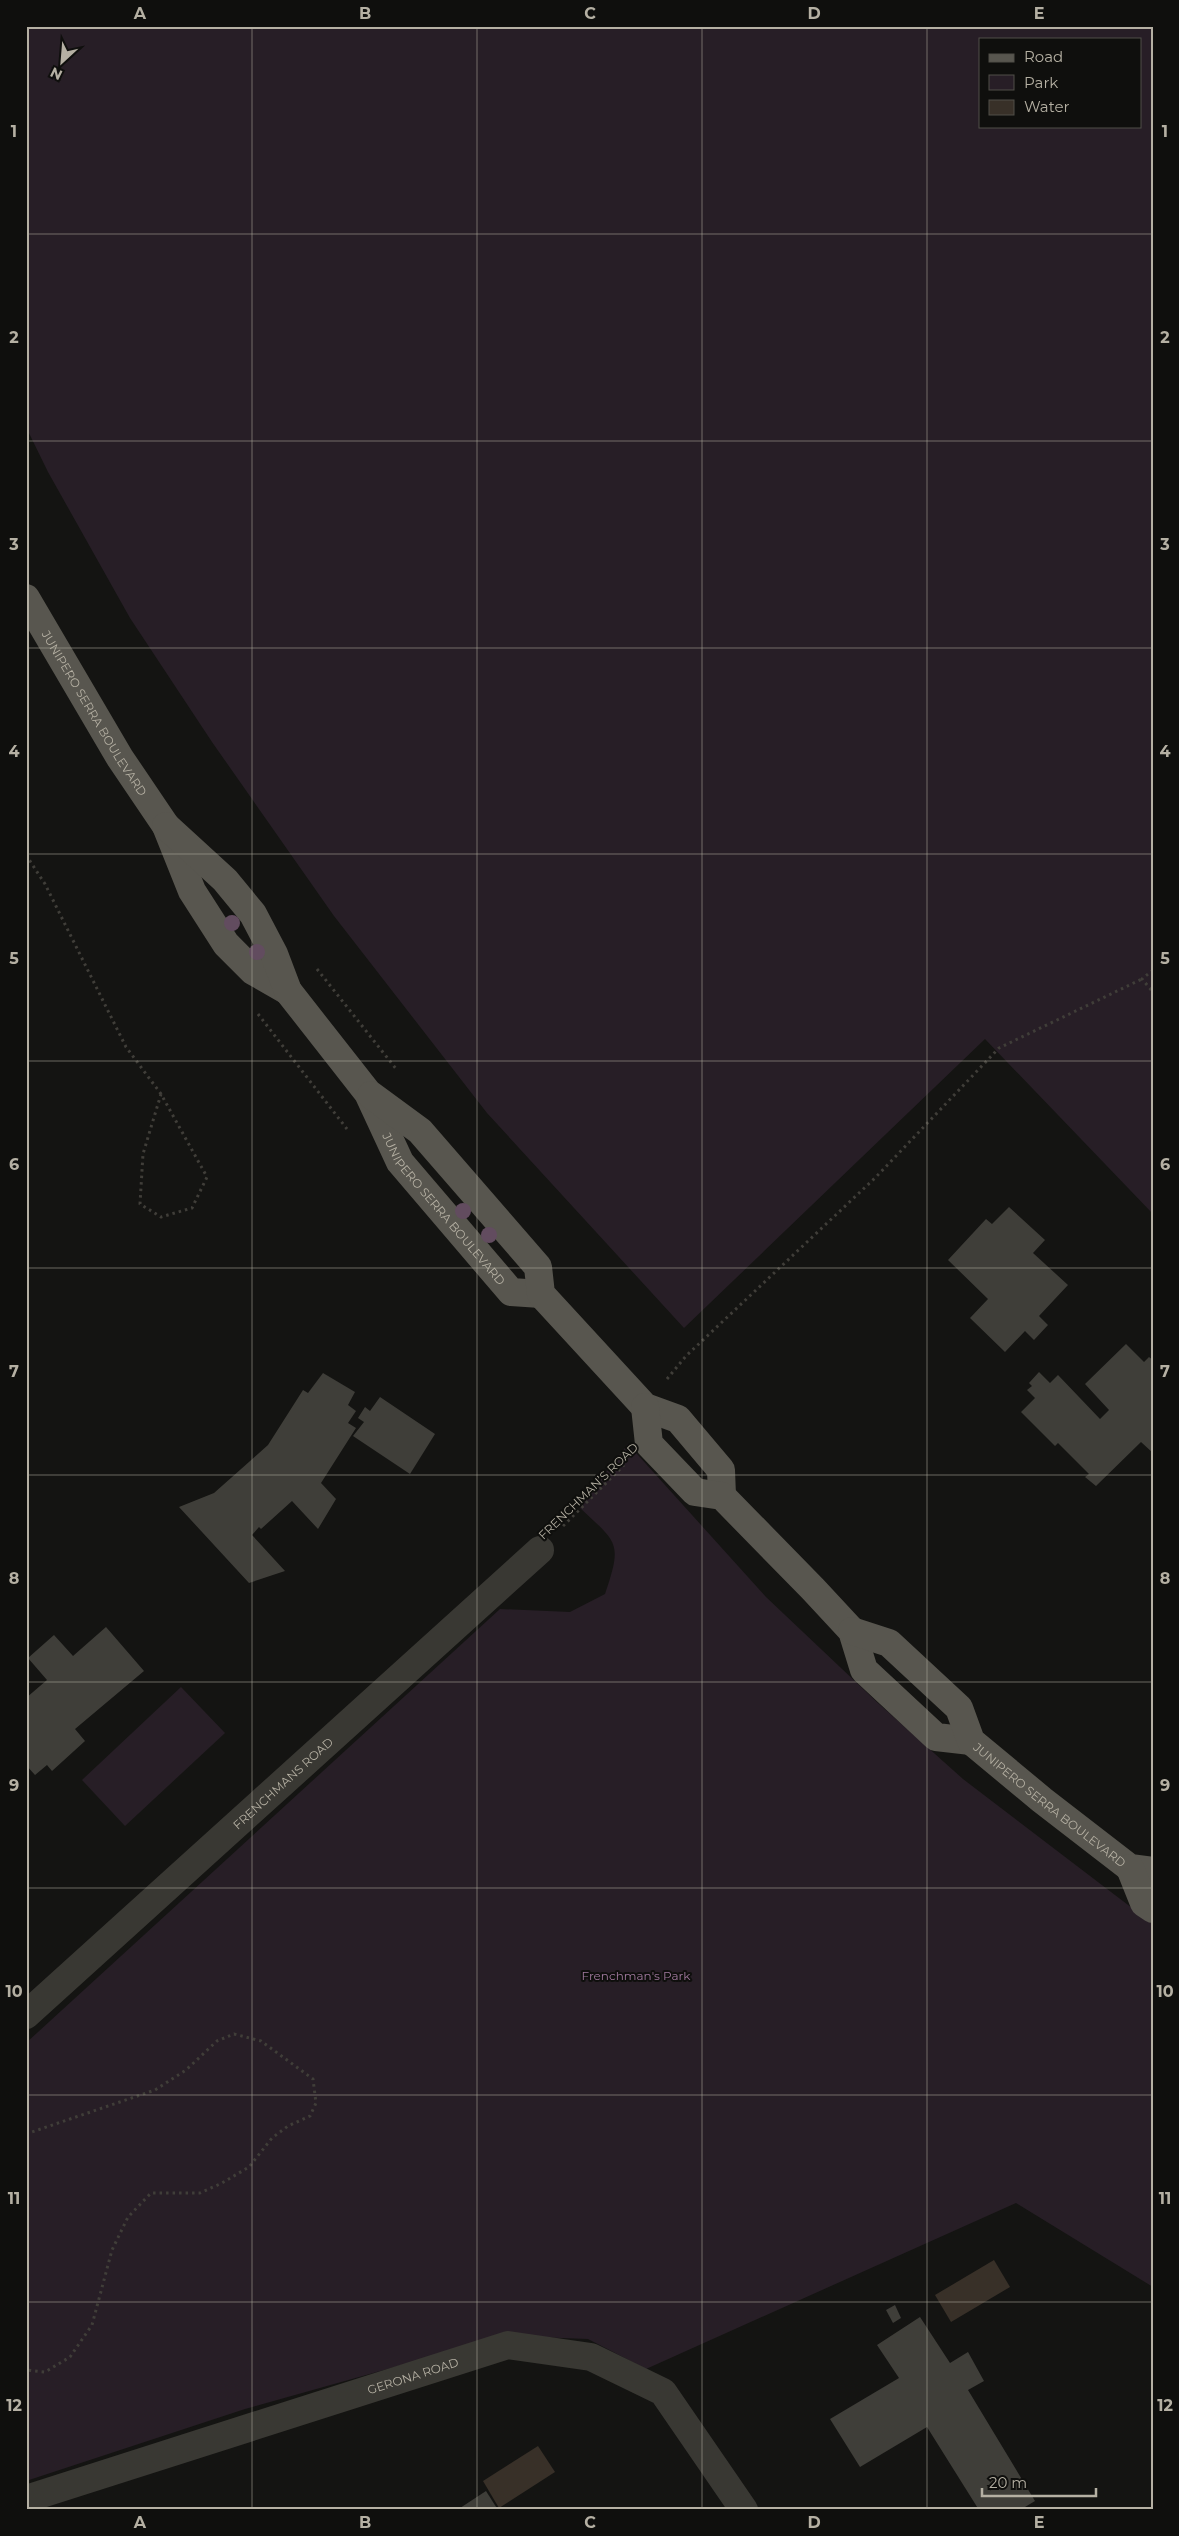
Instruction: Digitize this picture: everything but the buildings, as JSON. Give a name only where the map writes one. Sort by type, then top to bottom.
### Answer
[{"type":"main road","name":"JUNIPERO SERRA BOULEVARD","points":[[26,598],[120,758],[166,826],[192,891],[226,944],[253,971],[288,992]]},
{"type":"main road","name":"JUNIPERO SERRA BOULEVARD","points":[[166,826],[225,880],[253,914],[274,954],[288,992],[368,1093],[400,1162],[511,1292],[541,1294],[538,1267],[532,1260],[420,1131],[368,1093]]},
{"type":"main road","points":[[541,1294],[645,1406],[678,1419],[720,1470],[722,1496],[695,1492],[649,1444],[645,1406]]},
{"type":"main road","name":"JUNIPERO SERRA BOULEVARD","points":[[722,1496],[852,1631],[864,1670],[936,1737],[972,1741]]},
{"type":"main road","name":"JUNIPERO SERRA BOULEVARD","points":[[852,1631],[889,1643],[959,1708],[972,1741],[1042,1800],[1141,1869],[1144,1903],[1153,1909]]},
{"type":"street","name":"FRENCHMANS ROAD","points":[[26,2014],[540,1550]]},
{"type":"street","name":"GERONA ROAD","points":[[26,2499],[508,2346],[590,2357],[664,2392],[744,2510]]},
{"type":"path","points":[[26,855],[46,884],[126,1047],[160,1094],[208,1177],[192,1208],[161,1217],[140,1204],[143,1154],[160,1094]]},
{"type":"path","points":[[645,1406],[686,1356],[876,1177],[1000,1048],[1142,979],[1153,970]]},
{"type":"path","points":[[1142,979],[1153,992]]},
{"type":"path","name":"FRENCHMAN’S ROAD","points":[[540,1550],[624,1465],[649,1444]]},
{"type":"path","points":[[26,2134],[155,2090],[186,2070],[217,2041],[234,2034],[261,2041],[313,2078],[316,2103],[310,2116],[288,2126],[272,2138],[249,2166],[200,2193],[151,2194],[128,2217],[112,2250],[92,2325],[87,2333],[70,2357],[45,2372],[26,2370]]},
{"type":"green space","points":[[26,26],[1153,26],[1153,1214],[985,1039],[684,1328],[487,1113],[334,916],[212,742],[130,618],[48,472],[26,427]]},
{"type":"green space","name":"Frenchman's Park","points":[[628,1444],[766,1597],[878,1703],[963,1779],[1153,1924],[1153,2287],[1016,2203],[646,2369],[588,2339],[505,2336],[245,2409],[26,2481],[26,2043],[500,1609],[570,1612],[605,1594],[614,1563],[615,1553],[613,1544],[602,1528],[579,1507]]},
{"type":"green space","points":[[181,1687],[225,1733],[125,1826],[82,1780]]},
{"type":"water","points":[[994,2260],[1010,2287],[951,2322],[935,2295]]},
{"type":"water","points":[[538,2446],[555,2472],[499,2508],[483,2481]]}]
